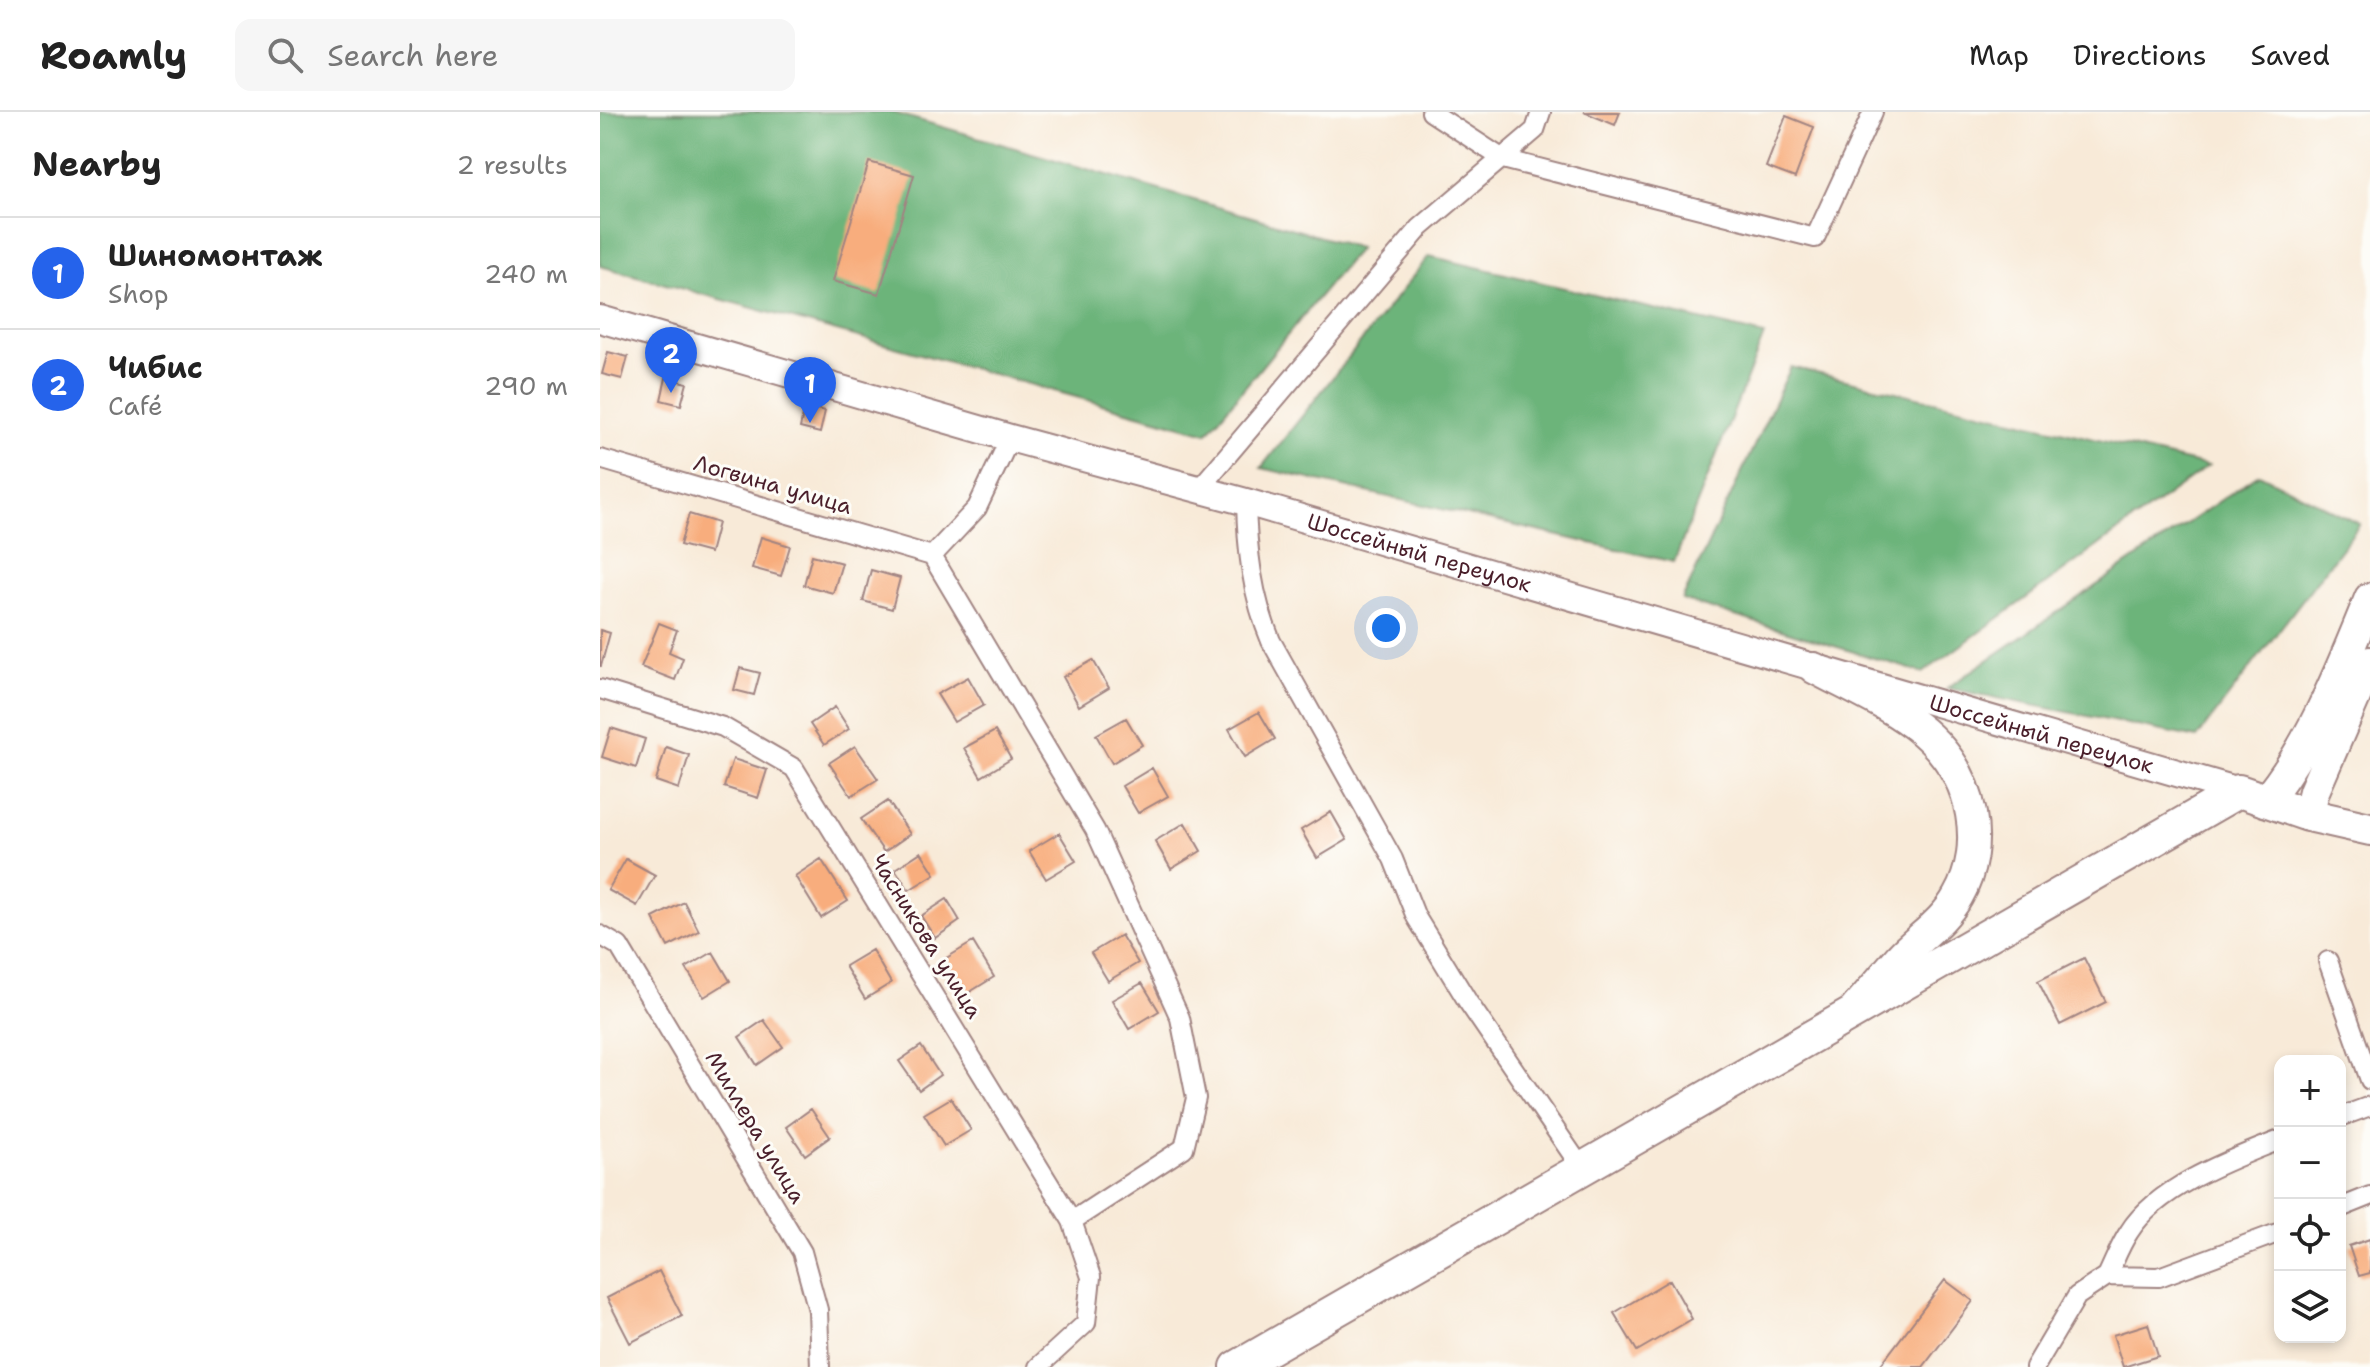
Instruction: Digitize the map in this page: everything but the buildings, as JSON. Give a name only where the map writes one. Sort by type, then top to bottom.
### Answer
[{"type":"highway","points":[[1237,1367],[1852,1013],[2252,796],[2308,815],[2370,829]]},
{"type":"main road","name":"Шоссейный переулок","points":[[600,319],[1010,438],[1246,502],[2252,796]]},
{"type":"main road","points":[[2252,796],[2286,777],[2343,665],[2370,598]]},
{"type":"main road","points":[[2308,815],[2314,791],[2370,662]]},
{"type":"main road","points":[[1814,668],[1906,718],[1936,741],[1955,765],[1968,793],[1974,827],[1972,859],[1959,896],[1936,926],[1901,956],[1852,1013]]},
{"type":"street","points":[[1431,112],[1503,159],[1815,238],[1873,112]]},
{"type":"street","points":[[1199,489],[1420,228],[1535,130],[1541,112]]},
{"type":"street","points":[[1010,438],[977,508],[932,556],[1095,830],[1180,1018],[1196,1098],[1184,1148],[1072,1221]]},
{"type":"street","name":"Логвина улица","points":[[600,459],[932,556]]},
{"type":"street","points":[[1246,502],[1247,545],[1260,614],[1271,641],[1393,859],[1416,917],[1468,1002],[1583,1170]]},
{"type":"street","name":"Часникова улица","points":[[600,689],[723,727],[794,768],[1072,1221],[1091,1277],[1086,1323],[1038,1367]]},
{"type":"street","name":"Миллера улица","points":[[600,935],[619,946],[802,1252],[818,1310],[820,1367]]},
{"type":"street","points":[[2328,961],[2370,1080]]},
{"type":"street","points":[[2346,1115],[2370,1106]]},
{"type":"street","points":[[2035,1367],[2077,1296],[2107,1276],[2129,1231],[2156,1203],[2213,1166],[2274,1142]]},
{"type":"street","points":[[2346,1206],[2370,1196]]},
{"type":"street","points":[[2107,1276],[2159,1277],[2274,1234]]},
{"type":"green space","points":[[600,112],[891,112],[1359,248],[1207,433],[600,266]]},
{"type":"green space","points":[[1429,256],[1764,335],[1674,562],[1261,468]]},
{"type":"green space","points":[[1791,367],[2208,466],[1923,673],[1682,600]]},
{"type":"green space","points":[[2259,474],[2360,524],[2197,738],[1947,688]]},
{"type":"place","name":"Чибис","points":[[671,393]]},
{"type":"place","name":"Шиномонтаж","points":[[810,423]]}]
